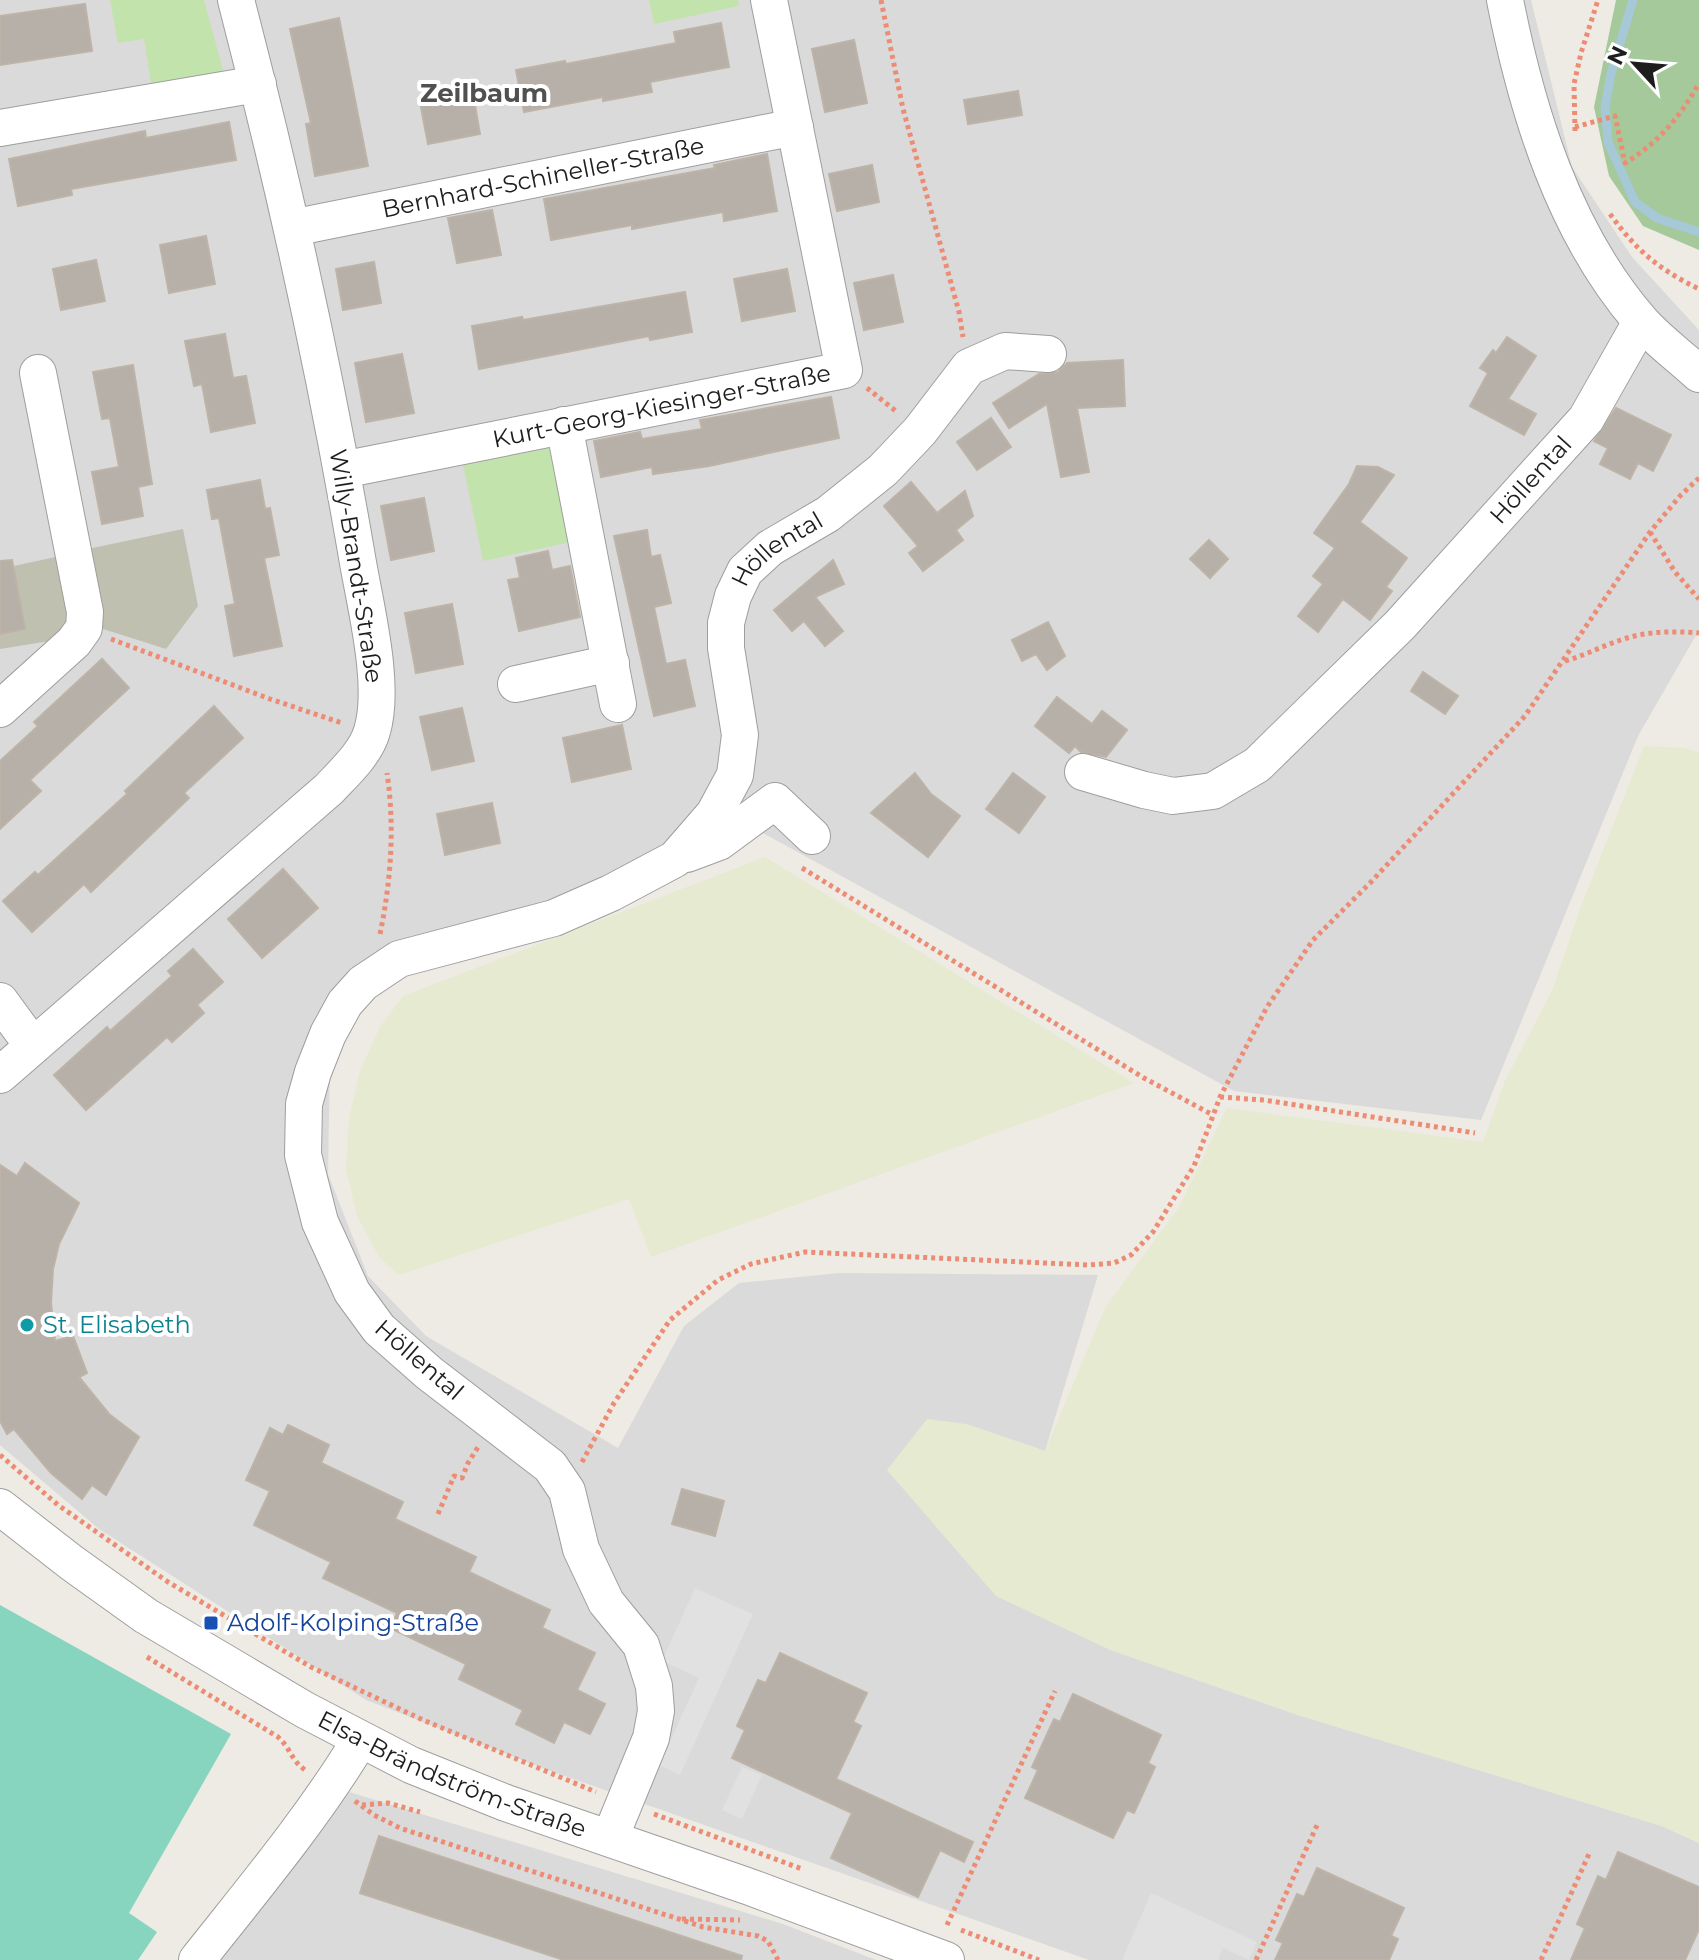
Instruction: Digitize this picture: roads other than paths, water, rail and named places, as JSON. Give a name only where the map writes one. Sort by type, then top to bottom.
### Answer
[{"type":"street","name":"Willy-Brandt-Straße","points":[[0,1075],[329,789],[352,764],[372,733],[377,703],[375,668],[342,470],[292,228],[236,0]]},
{"type":"street","name":"Kurt-Georg-Kiesinger-Straße","points":[[342,470],[844,370],[769,0]]},
{"type":"street","points":[[1505,0],[1516,53],[1541,137],[1578,226],[1607,277],[1641,322],[1699,374]]},
{"type":"street","points":[[0,128],[258,84]]},
{"type":"street","name":"Bernhard-Schineller-Straße","points":[[292,228],[795,127]]},
{"type":"street","name":"Höllental","points":[[1083,772],[1173,796],[1213,791],[1257,765],[1400,625],[1586,419],[1641,322]]},
{"type":"street","name":"Höllental","points":[[675,859],[714,814],[735,775],[740,735],[726,648],[726,623],[733,596],[745,571],[770,548],[828,514],[883,470],[920,431],[969,367],[1005,351],[1048,354]]},
{"type":"street","points":[[0,709],[74,642],[84,628],[85,612],[38,373]]},
{"type":"street","points":[[564,425],[618,704]]},
{"type":"street","points":[[516,684],[611,663]]},
{"type":"street","name":"Höllental","points":[[610,1838],[651,1738],[656,1711],[654,1686],[641,1645],[606,1602],[581,1549],[567,1491],[550,1466],[429,1373],[379,1329],[352,1292],[320,1222],[303,1155],[304,1104],[328,1034],[345,1003],[373,975],[399,959],[554,918],[611,893],[675,859],[719,842],[775,801],[806,851]]},
{"type":"street","points":[[0,1001],[33,1046]]},
{"type":"street","name":"Elsa-Brändström-Straße","points":[[0,1507],[146,1616],[224,1664],[411,1765],[506,1803],[610,1838],[947,1942]]},
{"type":"street","points":[[197,1960],[301,1830],[360,1740]]},
{"type":"waterway","points":[[1633,0],[1611,74],[1605,107],[1608,142],[1635,202],[1657,218],[1699,232]]},
{"type":"place","name":"St. Elisabeth","points":[[27,1325]]},
{"type":"place","name":"Adolf-Kolping-Straße","points":[[211,1623]]},
{"type":"district","name":"Zeilbaum","points":[[484,93]]}]
